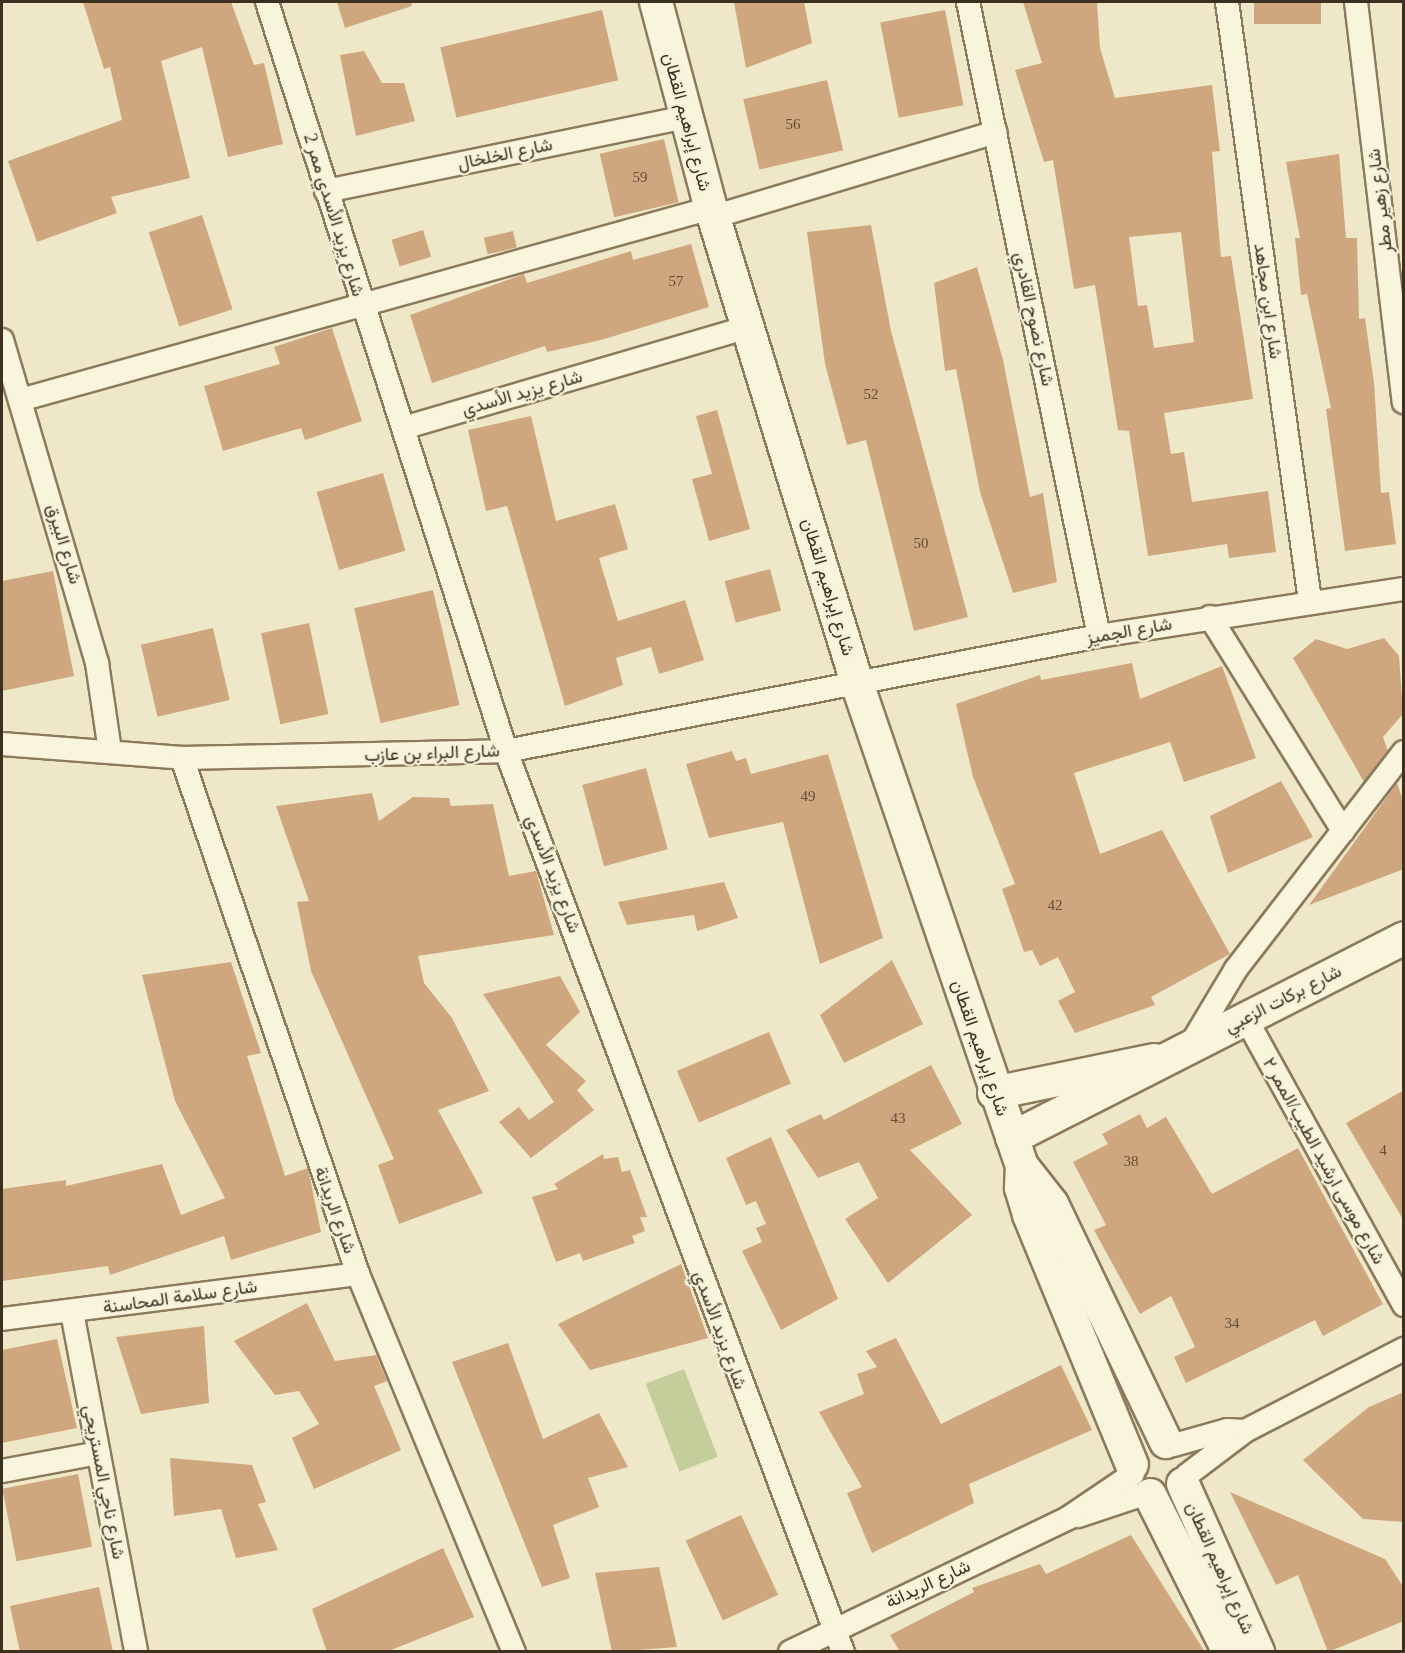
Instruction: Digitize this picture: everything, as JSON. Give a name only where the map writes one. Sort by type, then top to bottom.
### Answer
[{"type":"street","name":"شارع يزيد الأسدي ممر 2","points":[[267,2],[362,306],[403,428]]},
{"type":"street","name":"شارع إبراهيم القطان","points":[[656,2],[683,118],[858,686],[994,1093],[1017,1152],[1052,1204],[1170,1444]]},
{"type":"street","name":"شارع نصوح القادري","points":[[968,2],[1099,636]]},
{"type":"street","name":"شارع ابن مجاهد","points":[[1227,2],[1310,601]]},
{"type":"street","name":"شارع زهير مطر","points":[[1356,2],[1404,402]]},
{"type":"street","name":"شارع الخلخال","points":[[326,191],[683,118]]},
{"type":"street","points":[[20,400],[712,212],[996,132]]},
{"type":"street","name":"شارع يزيد الأسدي","points":[[748,327],[403,428],[506,751],[843,1652]]},
{"type":"street","name":"شارع البيرق","points":[[2,340],[97,663],[110,751]]},
{"type":"street","name":"شارع الجميز","points":[[858,686],[1099,636],[1310,601],[1404,589]]},
{"type":"street","points":[[1210,617],[1343,831]]},
{"type":"street","name":"شارع البراء بن عازب","points":[[2,744],[182,758],[506,751],[858,686]]},
{"type":"street","points":[[1191,1044],[1236,969],[1404,752]]},
{"type":"street","name":"شارع الريدانة","points":[[182,758],[358,1274],[514,1652]]},
{"type":"street","name":"شارع بركات الزعبي","points":[[1017,1152],[1141,1076],[1162,1059],[1404,938]]},
{"type":"street","name":"شارع موسى ارشيد الطيب/الممر ٢","points":[[1245,1017],[1404,1305]]},
{"type":"street","name":"شارع بركات الزعبي","points":[[994,1093],[1162,1059]]},
{"type":"street","name":"شارع إبراهيم القطان","points":[[1017,1152],[1021,1188],[1029,1215],[1140,1482],[1229,1652]]},
{"type":"street","name":"شارع سلامة المحاسنة","points":[[2,1319],[72,1312],[358,1274]]},
{"type":"street","name":"شارع ناجي المستريحي","points":[[72,1312],[136,1652]]},
{"type":"street","points":[[1245,1431],[1227,1430],[1170,1444],[1148,1444],[1140,1482],[1168,1495],[1245,1431],[1404,1349]]},
{"type":"street","points":[[1170,1444],[1185,1458],[1185,1479]]},
{"type":"street","points":[[2,1471],[98,1453]]},
{"type":"street","name":"شارع إبراهيم القطان","points":[[1185,1479],[1258,1652]]},
{"type":"street","name":"شارع الريدانة","points":[[790,1652],[833,1629],[1140,1482]]},
{"type":"green space","points":[[684,1369],[718,1457],[679,1471],[646,1384]]},
{"type":"building","points":[[83,2],[231,2],[254,65],[264,63],[283,144],[228,157],[202,47],[161,61],[190,178],[111,197],[117,213],[37,242],[8,161],[122,120],[110,67],[104,69]]},
{"type":"building","points":[[337,2],[411,2],[412,6],[345,28]]},
{"type":"building","points":[[734,2],[804,2],[812,43],[746,68]]},
{"type":"building","points":[[1023,2],[1097,2],[1100,48],[1115,98],[1212,85],[1220,151],[1212,152],[1221,257],[1231,256],[1253,399],[1164,413],[1171,454],[1184,452],[1192,502],[1268,491],[1276,552],[1229,558],[1227,544],[1148,556],[1129,431],[1118,430],[1095,285],[1074,289],[1053,160],[1044,162],[1015,70],[1042,63]],"holes":[[[1181,232],[1194,342],[1154,348],[1147,305],[1138,306],[1129,237]]]},
{"type":"building","points":[[1254,2],[1321,2],[1321,24],[1254,24]]},
{"type":"building","points":[[602,10],[618,80],[456,117],[440,47]]},
{"type":"building","points":[[945,10],[964,105],[899,118],[880,23]]},
{"type":"building","points":[[364,51],[382,83],[404,83],[415,121],[356,136],[340,55]]},
{"type":"building","points":[[827,80],[843,150],[759,170],[743,99]]},
{"type":"building","points":[[664,139],[679,202],[614,217],[600,154]]},
{"type":"building","points":[[1339,154],[1346,238],[1357,238],[1359,319],[1365,318],[1374,383],[1381,493],[1389,492],[1396,544],[1345,551],[1326,409],[1331,408],[1307,294],[1301,295],[1295,238],[1300,238],[1286,162]]},
{"type":"building","points":[[202,215],[233,309],[179,326],[149,232]]},
{"type":"building","points":[[871,225],[891,331],[968,617],[914,631],[866,440],[847,445],[825,364],[807,232]]},
{"type":"building","points":[[423,230],[431,257],[400,266],[391,240]]},
{"type":"building","points":[[513,231],[517,248],[488,254],[484,238]]},
{"type":"building","points":[[691,244],[709,307],[601,340],[547,352],[545,346],[432,383],[410,315],[524,274],[527,283],[631,251],[633,260]]},
{"type":"building","points":[[977,267],[1003,360],[1030,497],[1043,493],[1057,582],[1013,593],[980,492],[956,369],[945,371],[934,283]]},
{"type":"building","points":[[332,328],[362,421],[305,440],[301,428],[223,451],[204,386],[280,364],[274,347]]},
{"type":"building","points":[[717,410],[750,529],[709,541],[692,479],[712,474],[696,416]]},
{"type":"building","points":[[531,416],[556,521],[615,504],[628,549],[599,558],[618,621],[685,600],[704,660],[659,674],[651,647],[616,658],[623,685],[565,706],[507,506],[486,511],[468,430]]},
{"type":"building","points":[[383,473],[405,551],[339,570],[317,492]]},
{"type":"building","points":[[770,569],[781,611],[736,623],[725,581]]},
{"type":"building","points":[[53,571],[74,676],[2,691],[2,581]]},
{"type":"building","points":[[433,590],[460,705],[381,723],[354,608]]},
{"type":"building","points":[[309,623],[328,714],[280,724],[261,633]]},
{"type":"building","points":[[213,628],[230,700],[158,717],[141,645]]},
{"type":"building","points":[[1384,638],[1399,656],[1403,714],[1383,737],[1388,751],[1364,782],[1293,658],[1316,639],[1347,649]]},
{"type":"building","points":[[1132,663],[1140,699],[1222,666],[1256,758],[1184,782],[1170,742],[1074,773],[1100,854],[1162,830],[1230,954],[1151,997],[1155,1005],[1075,1033],[1058,1001],[1075,992],[1058,957],[1040,966],[1032,950],[1024,952],[1002,889],[1015,884],[973,777],[956,704],[1040,675],[1041,680]]},
{"type":"building","points":[[732,751],[736,761],[746,758],[751,774],[828,754],[883,938],[820,964],[783,822],[709,838],[686,764]]},
{"type":"building","points":[[646,768],[668,849],[604,866],[582,785]]},
{"type":"building","points":[[1281,781],[1313,837],[1228,873],[1210,816]]},
{"type":"building","points":[[1397,783],[1404,803],[1404,869],[1309,905]]},
{"type":"building","points":[[372,793],[379,821],[413,797],[449,798],[451,806],[493,804],[509,876],[536,871],[554,935],[418,956],[424,983],[452,1018],[489,1091],[438,1110],[483,1193],[399,1224],[378,1165],[394,1159],[311,971],[297,902],[309,901],[276,806]]},
{"type":"building","points":[[724,882],[738,918],[697,931],[694,915],[627,925],[618,902]]},
{"type":"building","points":[[892,960],[923,1024],[844,1063],[820,1015]]},
{"type":"building","points":[[231,962],[261,1053],[247,1056],[285,1176],[308,1168],[321,1232],[231,1260],[224,1236],[110,1275],[108,1266],[2,1281],[2,1189],[66,1180],[66,1186],[162,1164],[181,1215],[225,1198],[175,1101],[142,975]]},
{"type":"building","points":[[560,976],[580,1012],[546,1045],[586,1081],[577,1090],[594,1110],[531,1158],[499,1122],[519,1107],[529,1120],[554,1102],[483,994]]},
{"type":"building","points":[[769,1032],[791,1084],[699,1123],[677,1071]]},
{"type":"building","points":[[931,1065],[962,1124],[910,1150],[972,1215],[888,1283],[845,1219],[878,1198],[859,1162],[818,1178],[786,1130],[821,1114],[824,1120]]},
{"type":"building","points":[[1404,1090],[1404,1221],[1346,1123]]},
{"type":"building","points":[[1140,1114],[1147,1128],[1166,1117],[1212,1194],[1298,1148],[1383,1304],[1323,1336],[1315,1320],[1186,1383],[1174,1357],[1195,1347],[1171,1296],[1140,1314],[1094,1230],[1106,1225],[1073,1162],[1108,1144],[1102,1134]]},
{"type":"building","points":[[771,1137],[838,1299],[781,1330],[742,1251],[762,1242],[756,1228],[766,1224],[756,1201],[746,1205],[726,1158]]},
{"type":"building","points":[[603,1154],[604,1159],[618,1157],[622,1172],[630,1170],[647,1217],[640,1217],[645,1231],[632,1236],[635,1243],[583,1261],[580,1253],[556,1262],[532,1197],[558,1189],[554,1184]]},
{"type":"building","points":[[681,1264],[708,1338],[590,1370],[558,1324]]},
{"type":"building","points":[[307,1303],[335,1361],[376,1355],[387,1381],[374,1386],[401,1450],[314,1489],[292,1438],[319,1424],[299,1391],[275,1395],[234,1341]]},
{"type":"building","points":[[204,1326],[209,1403],[141,1414],[116,1337]]},
{"type":"building","points":[[896,1338],[941,1424],[1061,1365],[1092,1430],[969,1484],[974,1503],[872,1553],[847,1493],[862,1487],[819,1412],[864,1394],[857,1374],[877,1367],[866,1351]]},
{"type":"building","points":[[57,1339],[77,1428],[2,1443],[2,1350]]},
{"type":"building","points":[[508,1343],[543,1439],[599,1413],[628,1467],[588,1478],[599,1507],[553,1525],[570,1578],[542,1587],[452,1362]]},
{"type":"building","points":[[1404,1392],[1404,1522],[1363,1519],[1303,1460],[1369,1407]]},
{"type":"building","points":[[170,1458],[252,1465],[266,1502],[258,1504],[278,1550],[236,1558],[221,1509],[174,1516]]},
{"type":"building","points":[[78,1474],[92,1547],[17,1561],[2,1489]]},
{"type":"building","points":[[1230,1492],[1385,1559],[1404,1588],[1404,1621],[1328,1652],[1298,1575],[1276,1585]]},
{"type":"building","points":[[741,1515],[778,1595],[723,1621],[686,1541]]},
{"type":"building","points":[[1131,1535],[1205,1652],[900,1652],[890,1635],[974,1592],[972,1588],[1040,1564],[1046,1574]]},
{"type":"building","points":[[443,1548],[474,1617],[386,1652],[327,1652],[312,1609]]},
{"type":"building","points":[[659,1567],[677,1647],[612,1652],[595,1573]]},
{"type":"building","points":[[99,1587],[113,1652],[20,1652],[10,1606]]}]
